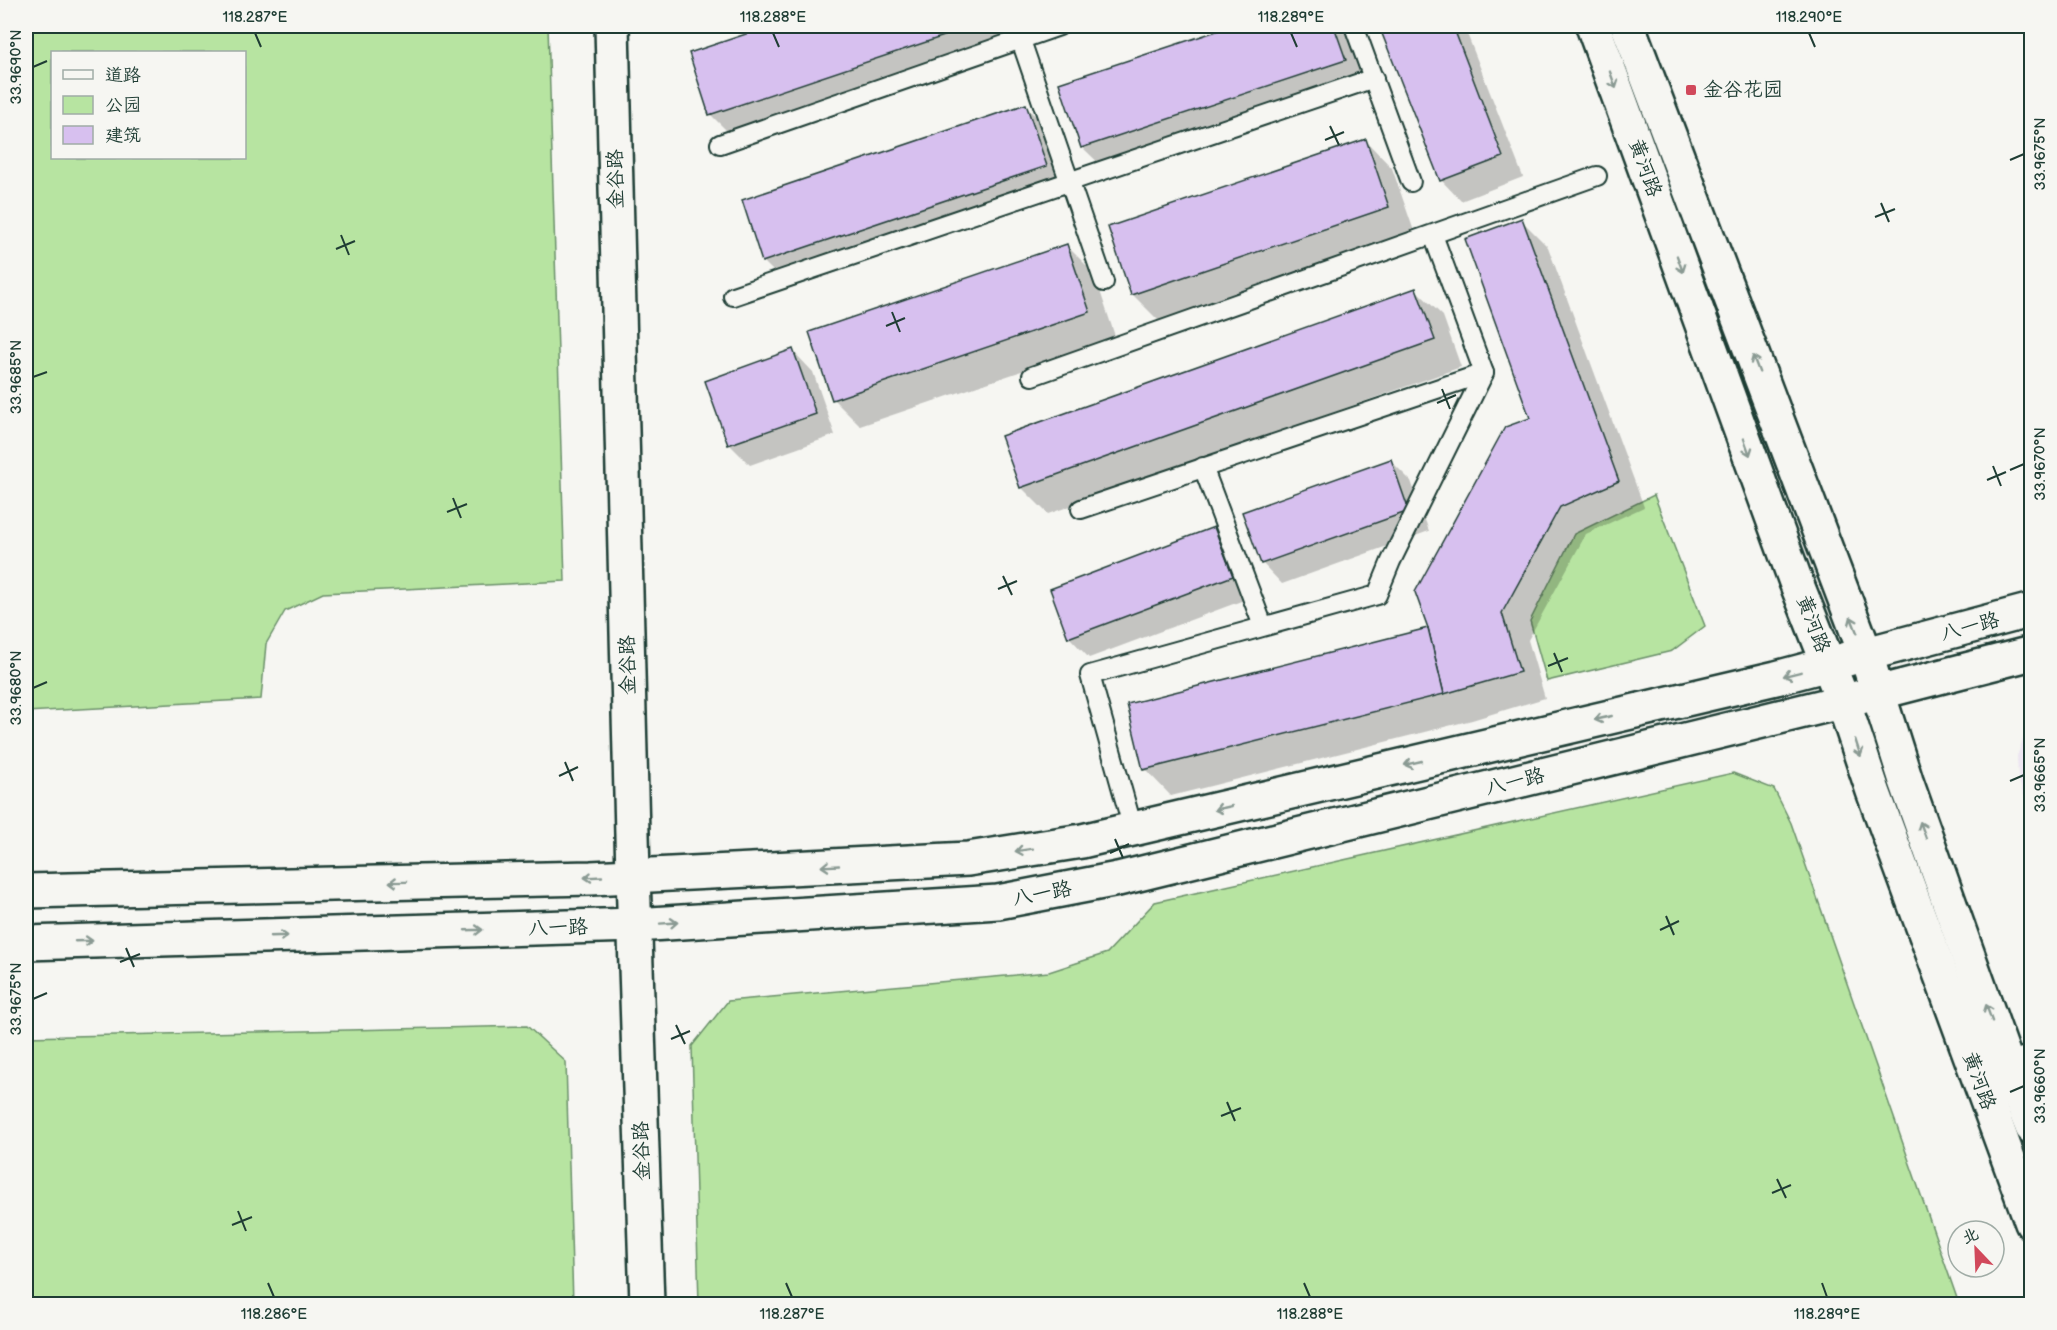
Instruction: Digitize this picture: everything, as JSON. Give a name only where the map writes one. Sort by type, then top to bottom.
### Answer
[{"type":"main road","name":"金谷路","points":[[612,26],[633,875],[647,1305]]},
{"type":"main road","name":"黄河路","points":[[1593,26],[1788,560],[1843,701],[1873,791],[2031,1223]]},
{"type":"main road","name":"黄河路","points":[[1628,26],[1866,655],[1915,808],[2019,1058],[2031,1127]]},
{"type":"main road","name":"八一路","points":[[26,891],[633,875],[968,859],[1082,841],[1828,665],[2031,610]]},
{"type":"main road","name":"八一路","points":[[26,943],[635,926],[998,902],[1118,879],[1877,693],[2031,653]]},
{"type":"lane","points":[[720,144],[1018,33],[1059,26]]},
{"type":"lane","points":[[1354,26],[1411,182]]},
{"type":"lane","points":[[1018,33],[1104,282]]},
{"type":"lane","points":[[733,296],[1374,78]]},
{"type":"lane","points":[[1032,376],[1597,176]]},
{"type":"lane","points":[[1133,829],[1089,675],[1377,595],[1391,561],[1484,373],[1433,235]]},
{"type":"lane","points":[[1081,509],[1484,373]]},
{"type":"lane","points":[[1203,467],[1263,626]]},
{"type":"lane","points":[[1977,1074],[2019,1058]]},
{"type":"shaded area","points":[[2031,727],[2031,815],[2018,779],[2017,756],[2026,731]]},
{"type":"green space","points":[[26,26],[548,26],[565,581],[323,593],[285,611],[266,644],[261,699],[26,712]]},
{"type":"green space","points":[[1654,495],[1705,626],[1672,651],[1547,681],[1530,621],[1574,534]]},
{"type":"green space","points":[[1733,773],[1774,789],[1791,823],[1946,1267],[1946,1279],[1950,1279],[1959,1304],[699,1304],[692,1046],[728,1001],[1049,972],[1107,953],[1155,902]]},
{"type":"green space","points":[[527,1026],[566,1062],[573,1304],[26,1304],[26,1037]]},
{"type":"building","points":[[770,26],[974,26],[709,115],[689,53]]},
{"type":"building","points":[[1232,26],[1334,26],[1346,60],[1081,148],[1059,83]]},
{"type":"building","points":[[1379,26],[1453,26],[1503,157],[1440,181]]},
{"type":"building","points":[[1026,104],[1047,166],[762,262],[742,200]]},
{"type":"building","points":[[1366,139],[1389,207],[1131,295],[1108,227]]},
{"type":"building","points":[[1522,218],[1619,481],[1560,507],[1502,613],[1520,672],[1444,694],[1428,628],[1415,592],[1505,427],[1530,418],[1465,239]]},
{"type":"building","points":[[1067,244],[1090,312],[832,400],[809,332]]},
{"type":"building","points":[[1416,288],[1435,340],[1020,488],[1001,436]]},
{"type":"building","points":[[793,349],[816,414],[728,445],[705,381]]},
{"type":"building","points":[[1391,459],[1409,511],[1261,564],[1242,512]]},
{"type":"building","points":[[1214,527],[1233,576],[1068,638],[1050,589]]},
{"type":"building","points":[[1428,628],[1444,694],[1143,770],[1127,704]]},
{"type":"place","name":"金谷花园","points":[[1691,90]]}]
